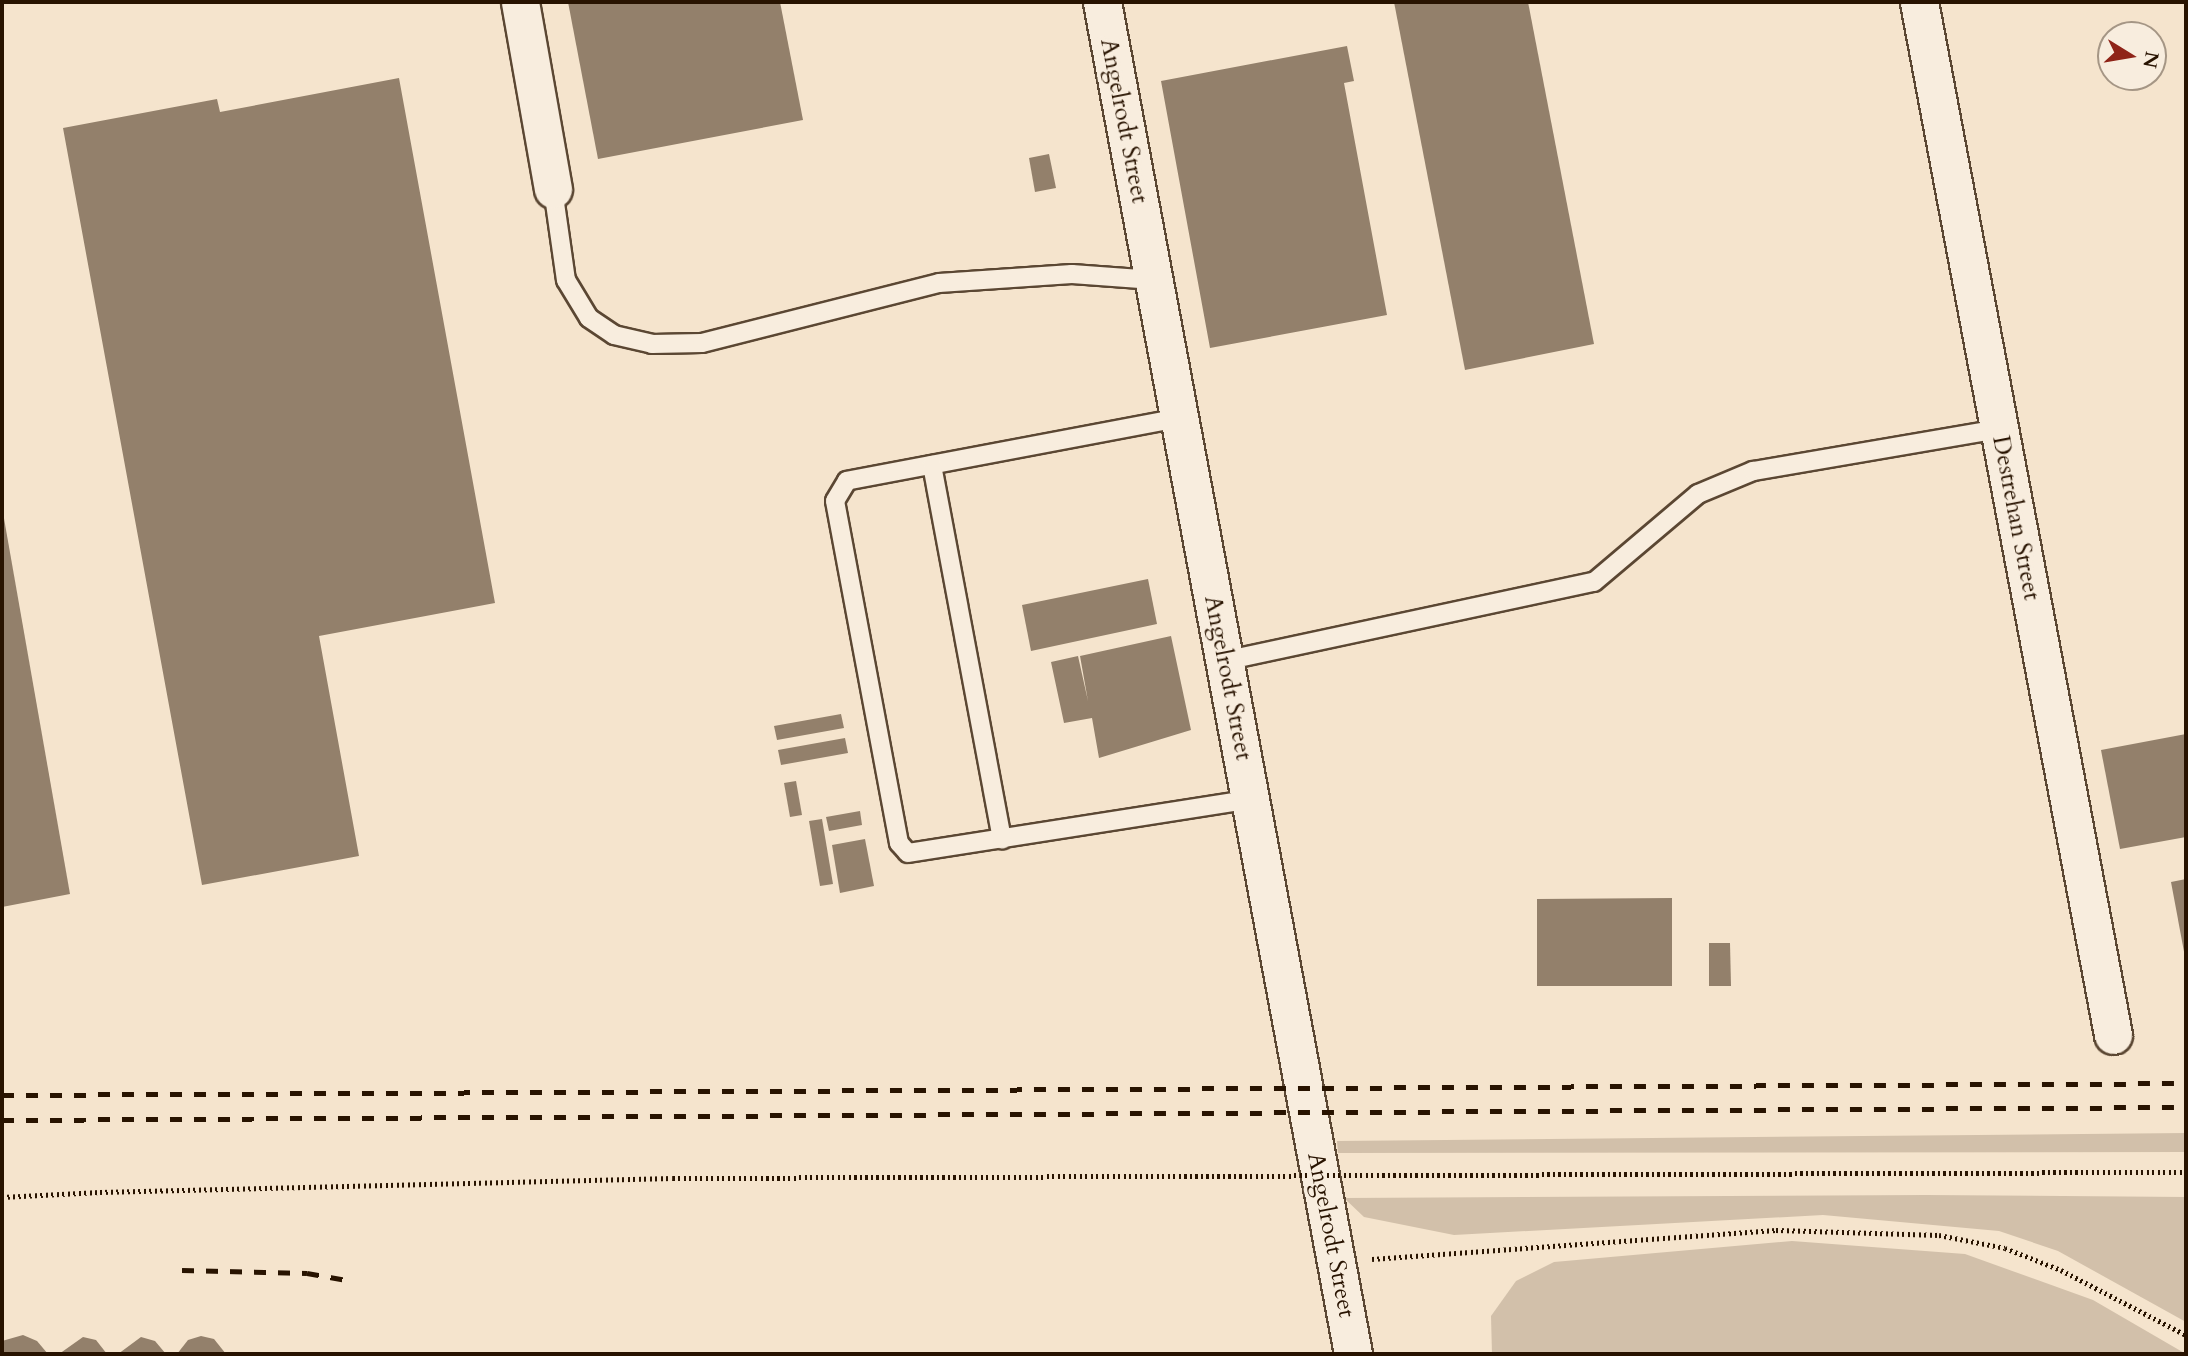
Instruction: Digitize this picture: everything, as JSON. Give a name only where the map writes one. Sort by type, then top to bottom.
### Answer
[{"type":"street","points":[[520,2],[552,189]]},
{"type":"street","name":"Angelrodt Street","points":[[1102,2],[1353,1354]]},
{"type":"street","name":"Destrehan Street","points":[[1919,2],[2113,1035]]},
{"type":"lane","points":[[552,189],[566,280],[589,318],[614,335],[652,344],[702,343],[939,283],[1072,274],[1154,280]]},
{"type":"lane","points":[[1180,418],[847,481],[835,501],[899,843],[919,855],[1251,799]]},
{"type":"lane","points":[[1224,661],[1594,582],[1698,494],[1753,471],[1999,429]]},
{"type":"lane","points":[[932,465],[1002,840]]},
{"type":"path","points":[[2,1197],[100,1192],[687,1178],[2186,1172]]},
{"type":"path","points":[[1337,1262],[1776,1230],[1939,1235],[2005,1248],[2061,1270],[2186,1335]]},
{"type":"shaded area","points":[[2186,1133],[2186,1152],[1338,1153],[1337,1141]]},
{"type":"shaded area","points":[[1926,1195],[2186,1197],[2186,1322],[2058,1251],[1999,1231],[1823,1215],[1454,1235],[1364,1217],[1344,1198]]},
{"type":"shaded area","points":[[1792,1241],[1965,1254],[2093,1300],[2186,1354],[1492,1354],[1491,1316],[1516,1281],[1554,1262]]},
{"type":"building","points":[[568,2],[780,2],[803,120],[598,159]]},
{"type":"building","points":[[1394,2],[1528,2],[1594,344],[1465,370]]},
{"type":"building","points":[[1347,46],[1354,81],[1344,83],[1387,315],[1210,348],[1161,81]]},
{"type":"building","points":[[399,78],[495,603],[319,636],[359,856],[202,885],[63,128],[217,99],[220,112]]},
{"type":"building","points":[[1049,154],[1056,188],[1035,192],[1029,158]]},
{"type":"building","points":[[2,507],[70,894],[2,907]]},
{"type":"building","points":[[1148,579],[1157,624],[1031,651],[1022,605]]},
{"type":"building","points":[[1171,636],[1191,730],[1099,758],[1092,718],[1064,723],[1051,662],[1078,656],[1088,701],[1080,656]]},
{"type":"building","points":[[841,714],[844,728],[777,740],[774,726]]},
{"type":"building","points":[[2186,734],[2186,837],[2120,849],[2101,750]]},
{"type":"building","points":[[845,738],[848,753],[781,765],[778,750]]},
{"type":"building","points":[[796,781],[802,815],[790,817],[784,783]]},
{"type":"building","points":[[860,811],[862,825],[829,831],[826,817]]},
{"type":"building","points":[[822,819],[833,884],[820,886],[809,821]]},
{"type":"building","points":[[865,839],[874,886],[840,893],[832,845]]},
{"type":"building","points":[[2186,879],[2186,956],[2185,957],[2171,882]]},
{"type":"building","points":[[1672,898],[1672,986],[1537,986],[1537,899]]},
{"type":"building","points":[[1709,943],[1730,943],[1731,986],[1709,986]]},
{"type":"building","points":[[23,1335],[37,1341],[48,1354],[2,1354],[2,1341]]},
{"type":"building","points":[[201,1336],[214,1339],[226,1354],[177,1354],[188,1340]]},
{"type":"building","points":[[83,1337],[96,1340],[107,1354],[59,1354]]},
{"type":"building","points":[[141,1337],[155,1341],[166,1354],[118,1354]]},
{"type":"railway","points":[[2,1095],[2186,1083]]},
{"type":"railway","points":[[2,1120],[2186,1107]]},
{"type":"railway","points":[[182,1270],[307,1273],[352,1281]]}]
